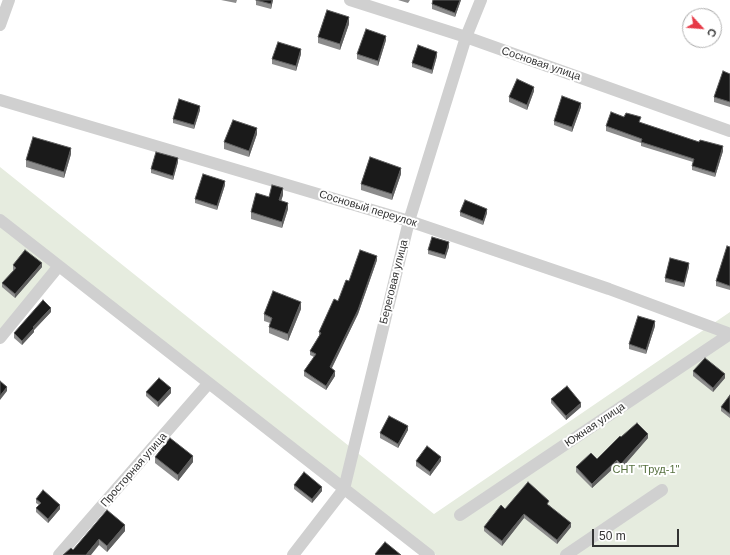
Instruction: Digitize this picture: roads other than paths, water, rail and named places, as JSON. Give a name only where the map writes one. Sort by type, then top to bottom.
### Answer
[{"type":"street","points":[[0,24],[8,0]]},
{"type":"street","name":"Сосновая улица","points":[[350,0],[466,37],[730,131]]},
{"type":"street","name":"Береговая улица","points":[[293,555],[344,489],[409,221],[466,37],[481,0]]},
{"type":"street","name":"Сосновый переулок","points":[[0,100],[409,221],[609,289],[730,334]]},
{"type":"street","points":[[0,220],[58,267],[429,555]]},
{"type":"street","points":[[0,338],[58,267]]},
{"type":"street","name":"Южная улица","points":[[460,515],[730,334]]},
{"type":"street","name":"Просторная улица","points":[[59,555],[208,384]]},
{"type":"street","points":[[566,555],[662,490]]},
{"type":"park label","name":"СНТ \"Труд-1\"","points":[[646,470]]}]
